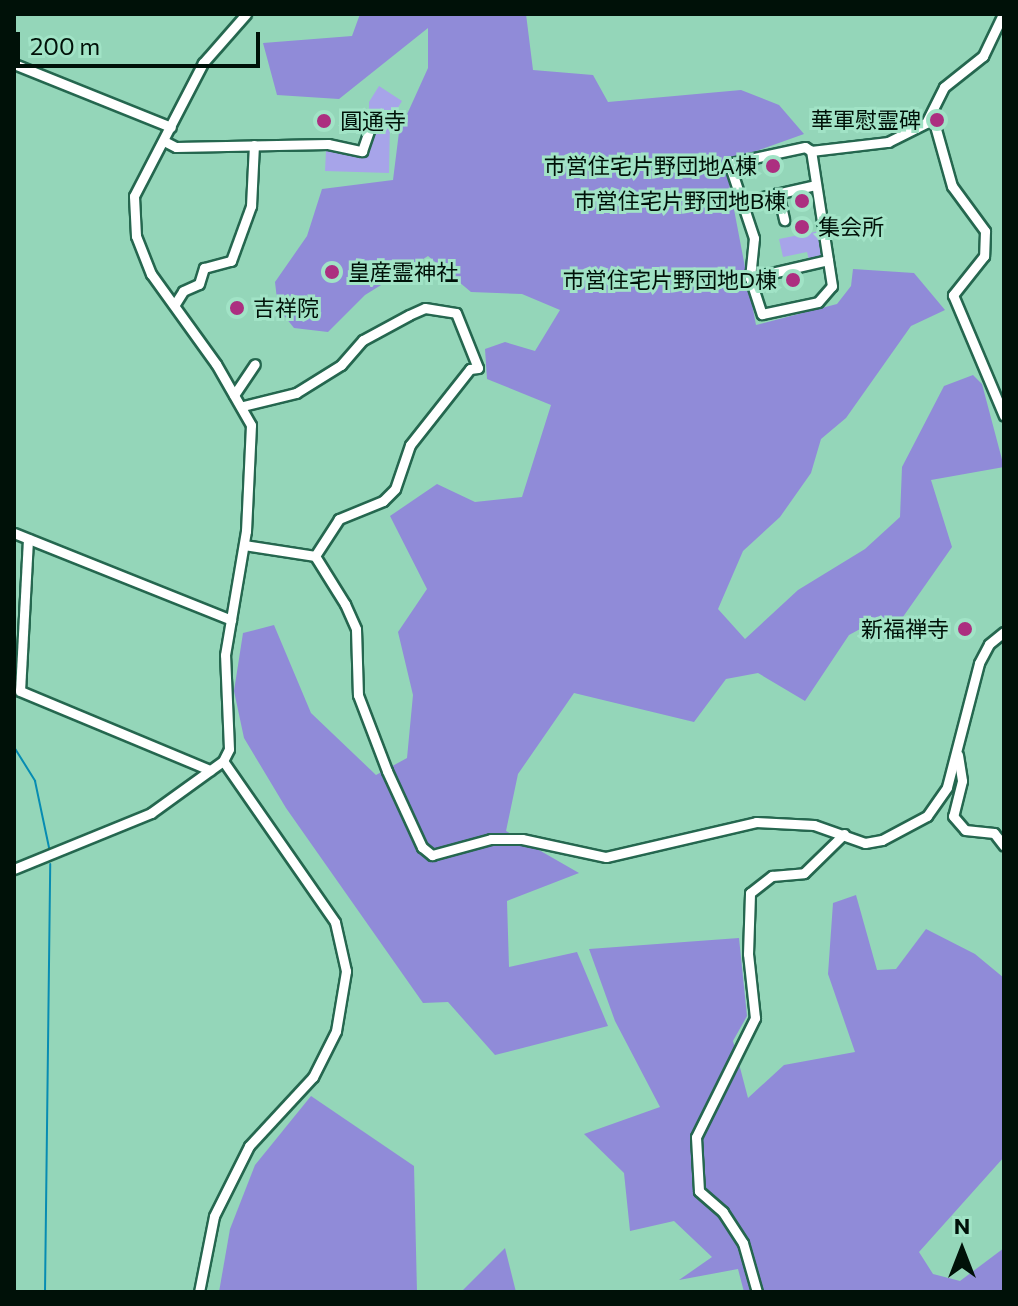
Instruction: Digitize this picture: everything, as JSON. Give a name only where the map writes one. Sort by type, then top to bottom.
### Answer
[{"type":"street","points":[[14,869],[151,813],[223,761],[231,739],[225,672],[244,545],[251,425],[243,406],[142,257],[134,210],[135,190],[164,141],[203,63],[246,14]]},
{"type":"street","points":[[811,151],[832,286],[818,302],[762,314],[750,278],[754,238],[731,169],[735,162],[805,147],[811,151],[888,142],[911,133],[932,115],[944,87],[983,56],[1003,14]]},
{"type":"street","points":[[14,64],[171,127]]},
{"type":"street","points":[[932,115],[952,186],[985,231],[984,256],[953,295],[1004,416]]},
{"type":"street","points":[[164,141],[176,147],[328,144],[362,151],[372,122]]},
{"type":"street","points":[[175,304],[183,291],[199,284],[204,268],[231,261],[251,206],[254,145]]},
{"type":"street","points":[[741,202],[816,185]]},
{"type":"street","points":[[778,193],[784,220]]},
{"type":"street","points":[[750,278],[828,260]]},
{"type":"street","points":[[243,406],[296,393],[341,365],[363,340],[425,308],[456,313],[478,368],[470,369],[410,445],[395,489],[383,501],[339,519],[315,556]]},
{"type":"street","points":[[234,395],[255,364]]},
{"type":"street","points":[[14,533],[231,620]]},
{"type":"street","points":[[28,539],[20,691],[210,770]]},
{"type":"street","points":[[244,545],[315,556]]},
{"type":"street","points":[[315,556],[356,629],[358,695],[387,771],[422,847],[432,855],[491,839],[522,839],[606,857],[756,822],[814,825],[865,843],[882,840],[927,816],[947,787],[958,755],[979,663],[989,644],[1004,632]]},
{"type":"street","points":[[958,755],[962,781],[953,816],[965,830],[994,833],[1004,846]]},
{"type":"street","points":[[199,1292],[214,1216],[249,1146],[313,1077],[336,1031],[346,971],[335,922],[223,761]]},
{"type":"street","points":[[757,1292],[743,1243],[723,1212],[699,1191],[696,1137],[755,1018],[748,954],[750,893],[772,876],[804,873],[844,834]]},
{"type":"shaded area","points":[[360,14],[526,14],[533,70],[593,75],[608,102],[741,90],[779,105],[804,134],[725,162],[756,325],[837,304],[851,286],[853,269],[914,273],[945,310],[911,326],[846,418],[821,439],[811,473],[780,517],[743,551],[718,609],[745,639],[798,590],[865,549],[900,517],[902,467],[944,386],[973,375],[982,384],[1004,467],[931,480],[952,547],[898,624],[873,622],[849,635],[805,701],[758,673],[726,679],[694,722],[574,693],[518,774],[506,831],[579,873],[507,901],[509,967],[577,952],[608,1026],[495,1055],[448,1002],[423,1003],[286,808],[244,738],[234,691],[243,633],[274,625],[311,713],[376,775],[407,758],[413,695],[398,632],[427,589],[390,516],[437,484],[475,502],[522,497],[551,405],[487,379],[485,349],[505,342],[535,351],[560,310],[522,294],[471,292],[428,256],[365,295],[328,332],[294,328],[278,308],[275,282],[307,236],[322,189],[393,180],[399,132],[428,68],[428,28],[339,99],[277,95],[263,43],[352,36]]},
{"type":"shaded area","points":[[379,86],[402,101],[390,121],[389,173],[325,171],[326,151],[369,152],[369,102]]},
{"type":"shaded area","points":[[819,231],[824,257],[809,260],[807,252],[783,257],[779,239]]},
{"type":"shaded area","points":[[856,895],[877,970],[896,969],[926,929],[975,954],[1004,978],[1004,1157],[919,1252],[933,1274],[960,1281],[1004,1248],[1004,1292],[744,1292],[738,1269],[679,1280],[712,1257],[674,1221],[630,1231],[624,1173],[584,1134],[660,1107],[615,1021],[589,949],[739,938],[747,1016],[733,1041],[748,1098],[784,1065],[855,1052],[828,974],[833,903]]},
{"type":"shaded area","points":[[311,1096],[414,1166],[417,1292],[219,1292],[230,1229],[255,1165]]},
{"type":"shaded area","points":[[505,1248],[516,1292],[461,1292]]},
{"type":"waterway","points":[[14,747],[35,781],[50,852]]},
{"type":"waterway","points":[[45,1292],[50,864]]},
{"type":"place","name":"華軍慰霊碑","points":[[937,120]]},
{"type":"place","name":"圓通寺","points":[[324,121]]},
{"type":"place","name":"市営住宅片野団地A棟","points":[[773,166]]},
{"type":"place","name":"市営住宅片野団地B棟","points":[[802,201]]},
{"type":"place","name":"集会所","points":[[802,227]]},
{"type":"place","name":"皇産霊神社","points":[[332,272]]},
{"type":"place","name":"市営住宅片野団地D棟","points":[[793,280]]},
{"type":"place","name":"吉祥院","points":[[237,308]]},
{"type":"place","name":"新福禅寺","points":[[965,629]]}]
